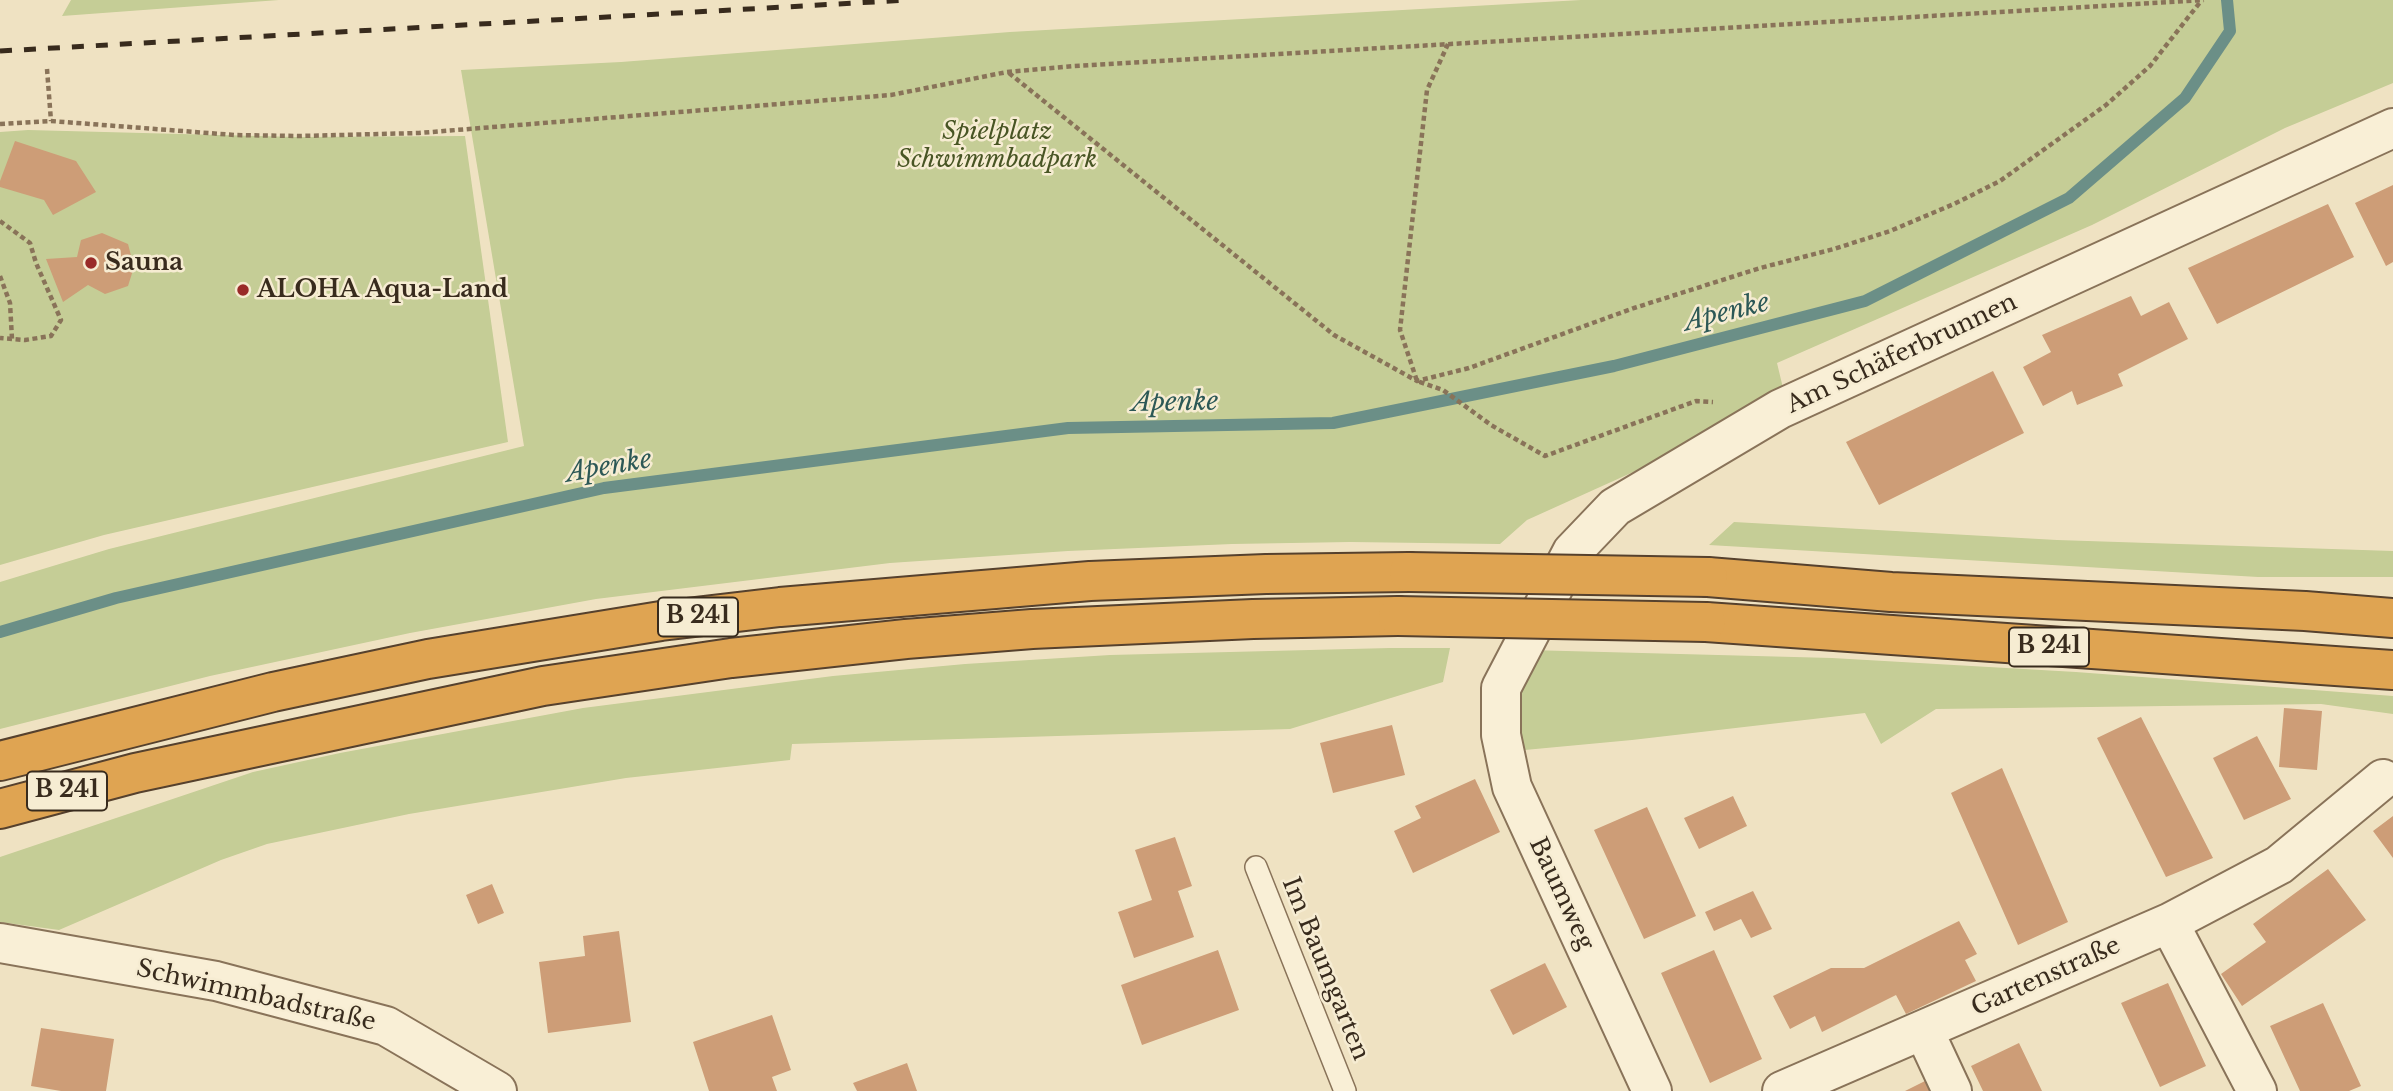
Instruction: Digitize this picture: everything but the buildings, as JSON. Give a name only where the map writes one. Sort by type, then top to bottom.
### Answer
[{"type":"highway","name":"B 241","points":[[0,761],[220,705],[363,673],[522,643],[661,621],[780,607],[1090,581],[1409,572],[1708,578],[1891,592],[2291,610],[2393,618]]},
{"type":"highway","name":"B 241","points":[[0,809],[148,770],[542,686],[731,658],[906,639],[1032,629],[1253,619],[1398,616],[1706,622],[2393,670]]},
{"type":"street","name":"Am Schäferbrunnen","points":[[1501,688],[1572,552],[1615,507],[1780,409],[2393,128]]},
{"type":"street","name":"Baumweg","points":[[1501,688],[1501,735],[1512,787],[1652,1091]]},
{"type":"street","name":"Gartenstraße","points":[[1782,1091],[2169,923],[2279,865],[2383,779]]},
{"type":"street","points":[[2169,923],[2257,1091]]},
{"type":"street","name":"Schwimmbadstraße","points":[[0,943],[216,981],[386,1026],[497,1091]]},
{"type":"street","points":[[1924,1031],[1952,1091]]},
{"type":"lane","name":"Im Baumgarten","points":[[1256,867],[1345,1091]]},
{"type":"path","points":[[0,124],[51,121],[234,135],[419,133],[891,94],[1007,72],[1074,66],[2203,0]]},
{"type":"path","points":[[1417,381],[1469,368],[1634,308],[1747,272],[1890,231],[1954,204],[2000,181],[2106,105],[2150,66],[2203,0]]},
{"type":"path","points":[[1417,381],[1400,330],[1427,90],[1447,44]]},
{"type":"path","points":[[47,69],[51,121]]},
{"type":"path","points":[[1007,72],[1334,335],[1417,381],[1443,390],[1491,425],[1545,456],[1696,401],[1720,403]]},
{"type":"path","points":[[0,221],[30,243],[36,264],[61,320],[51,336],[25,340],[0,338]]},
{"type":"path","points":[[0,276],[10,303],[12,339]]},
{"type":"green space","points":[[71,0],[279,0],[62,16]]},
{"type":"green space","name":"Spielplatz Schwimmbadpark","points":[[1581,0],[2393,0],[2393,83],[2285,128],[2092,225],[1777,363],[1783,388],[1755,417],[1527,520],[1500,544],[1350,542],[1068,551],[890,563],[596,599],[410,633],[210,676],[0,729],[0,582],[109,549],[524,446],[461,70],[621,62],[1010,32]]},
{"type":"green space","name":"ALOHA Aqua-Land","points":[[28,130],[296,137],[465,136],[508,442],[104,535],[0,565],[0,132]]},
{"type":"green space","points":[[1734,522],[2057,540],[2393,551],[2393,577],[2258,577],[1709,545]]},
{"type":"green space","points":[[1450,648],[1443,682],[1290,729],[792,744],[790,760],[626,778],[409,814],[267,844],[221,860],[59,930],[0,922],[0,857],[253,772],[340,753],[583,708],[833,676],[1110,655]]},
{"type":"green space","points":[[1528,650],[1832,658],[2076,672],[2393,696],[2393,714],[2321,704],[1936,709],[1881,744],[1865,713],[1514,751],[1511,729]]},
{"type":"waterway","name":"Apenke","points":[[0,632],[116,598],[604,488],[1068,428],[1333,423],[1614,366],[1865,301],[2069,198],[2185,98],[2230,31],[2227,0]]},
{"type":"railway","points":[[0,51],[909,0]]},
{"type":"place","name":"Sauna","points":[[91,263]]},
{"type":"place","name":"ALOHA Aqua-Land","points":[[243,290]]}]
